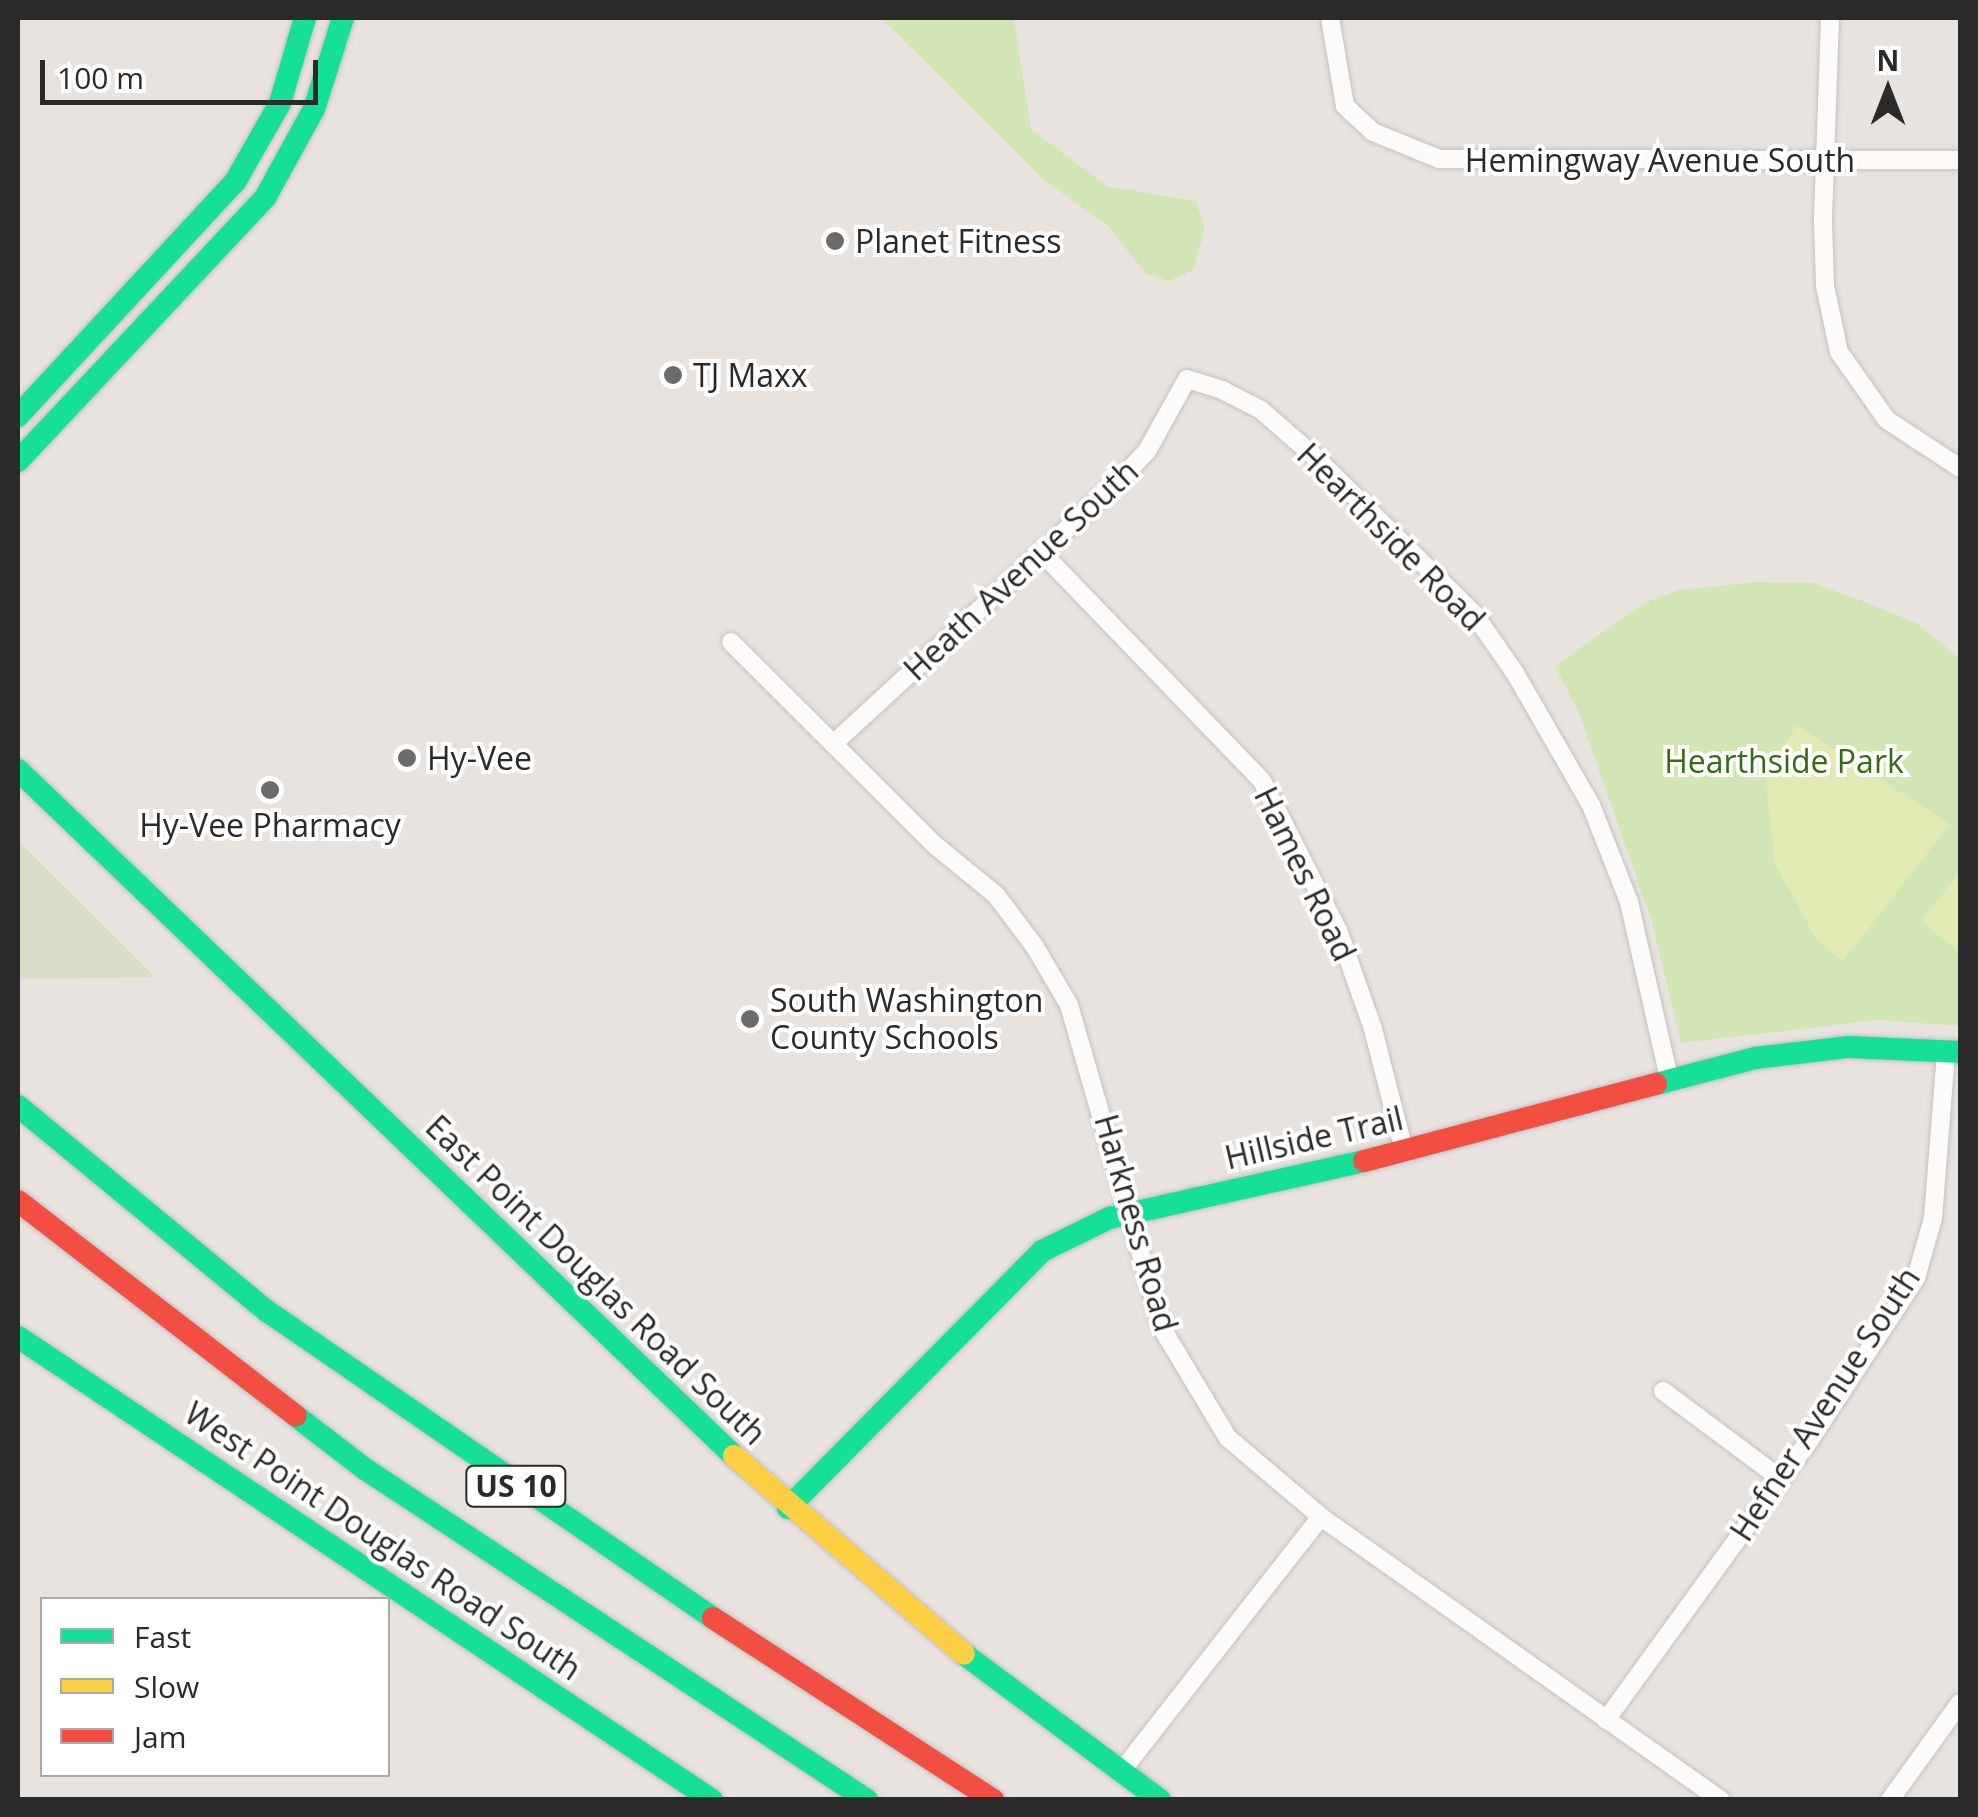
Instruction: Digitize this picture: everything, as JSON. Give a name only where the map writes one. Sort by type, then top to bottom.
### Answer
[{"type":"main road","points":[[18,416],[235,182],[280,103],[305,18]]},
{"type":"main road","points":[[18,462],[265,198],[314,109],[342,18]]},
{"type":"main road","name":"East Point Douglas Road South","points":[[18,770],[788,1508],[1005,1688],[1160,1800]]},
{"type":"main road","name":"Hillside Trail","points":[[788,1508],[1042,1251],[1130,1212],[1404,1150],[1670,1078],[1849,1047],[1953,1051]]},
{"type":"main road","name":"US 10","points":[[18,1103],[60,1143],[267,1311],[452,1442],[993,1800]]},
{"type":"main road","name":"US 10","points":[[18,1201],[365,1469],[868,1800]]},
{"type":"main road","name":"West Point Douglas Road South","points":[[18,1337],[712,1800]]},
{"type":"street","name":"Hemingway Avenue South","points":[[1330,18],[1344,106],[1373,132],[1439,159],[1960,160]]},
{"type":"street","points":[[1830,18],[1825,286],[1840,352],[1887,420],[1960,468]]},
{"type":"street","name":"Heath Avenue South","points":[[833,744],[1045,556],[1147,450],[1187,379]]},
{"type":"street","name":"Hearthside Road","points":[[1187,379],[1261,410],[1314,456],[1474,614],[1515,673],[1591,805],[1629,902],[1670,1078]]},
{"type":"street","name":"Hames Road","points":[[1045,556],[1262,781],[1338,930],[1373,1029],[1404,1150]]},
{"type":"street","name":"Harkness Road","points":[[731,642],[833,744],[996,895],[1035,948],[1069,1004],[1163,1330],[1190,1383],[1228,1438],[1321,1517],[1720,1800]]},
{"type":"street","name":"Hefner Avenue South","points":[[1606,1720],[1781,1479],[1916,1278],[1935,1203],[1953,1051]]},
{"type":"street","points":[[1663,1391],[1781,1479]]},
{"type":"street","points":[[1120,1772],[1321,1517]]},
{"type":"street","points":[[1890,1800],[1960,1703]]},
{"type":"green space","points":[[881,18],[1014,18],[1031,129],[1107,186],[1196,201],[1205,229],[1193,270],[1169,281],[1145,273],[1109,227],[1044,180]]},
{"type":"green space","name":"Hearthside Park","points":[[1758,582],[1813,583],[1868,603],[1916,623],[1960,658],[1960,1026],[1878,1020],[1681,1043],[1651,919],[1579,713],[1555,666],[1644,603],[1678,590]]},
{"type":"green space","points":[[1796,725],[1950,824],[1843,961],[1816,939],[1775,864],[1766,780]]},
{"type":"green space","points":[[18,841],[155,977],[18,979]]},
{"type":"green space","points":[[1960,873],[1960,948],[1958,952],[1921,920]]},
{"type":"traffic: fast","points":[[18,416],[235,182],[280,103],[305,18]]},
{"type":"traffic: fast","points":[[18,461],[265,198],[314,109],[343,18]]},
{"type":"traffic: fast","points":[[18,770],[734,1456]]},
{"type":"traffic: fast","points":[[1656,1084],[1755,1058],[1849,1047],[1960,1052]]},
{"type":"traffic: fast","points":[[18,1106],[267,1311],[713,1618]]},
{"type":"traffic: fast","points":[[788,1508],[1042,1251],[1109,1218],[1364,1161]]},
{"type":"traffic: fast","points":[[18,1337],[712,1800]]},
{"type":"traffic: fast","points":[[296,1416],[365,1469],[867,1800]]},
{"type":"traffic: fast","points":[[964,1654],[1160,1800]]},
{"type":"traffic: slow","points":[[734,1456],[964,1654]]},
{"type":"traffic: jam","points":[[1364,1161],[1656,1084]]},
{"type":"traffic: jam","points":[[18,1201],[296,1416]]},
{"type":"traffic: jam","points":[[713,1618],[993,1800]]},
{"type":"place","name":"Planet Fitness","points":[[835,241]]},
{"type":"place","name":"TJ Maxx","points":[[673,375]]},
{"type":"place","name":"Hy-Vee","points":[[407,758]]},
{"type":"place","name":"Hy-Vee Pharmacy","points":[[270,790]]},
{"type":"place","name":"South Washington County Schools","points":[[750,1019]]}]
